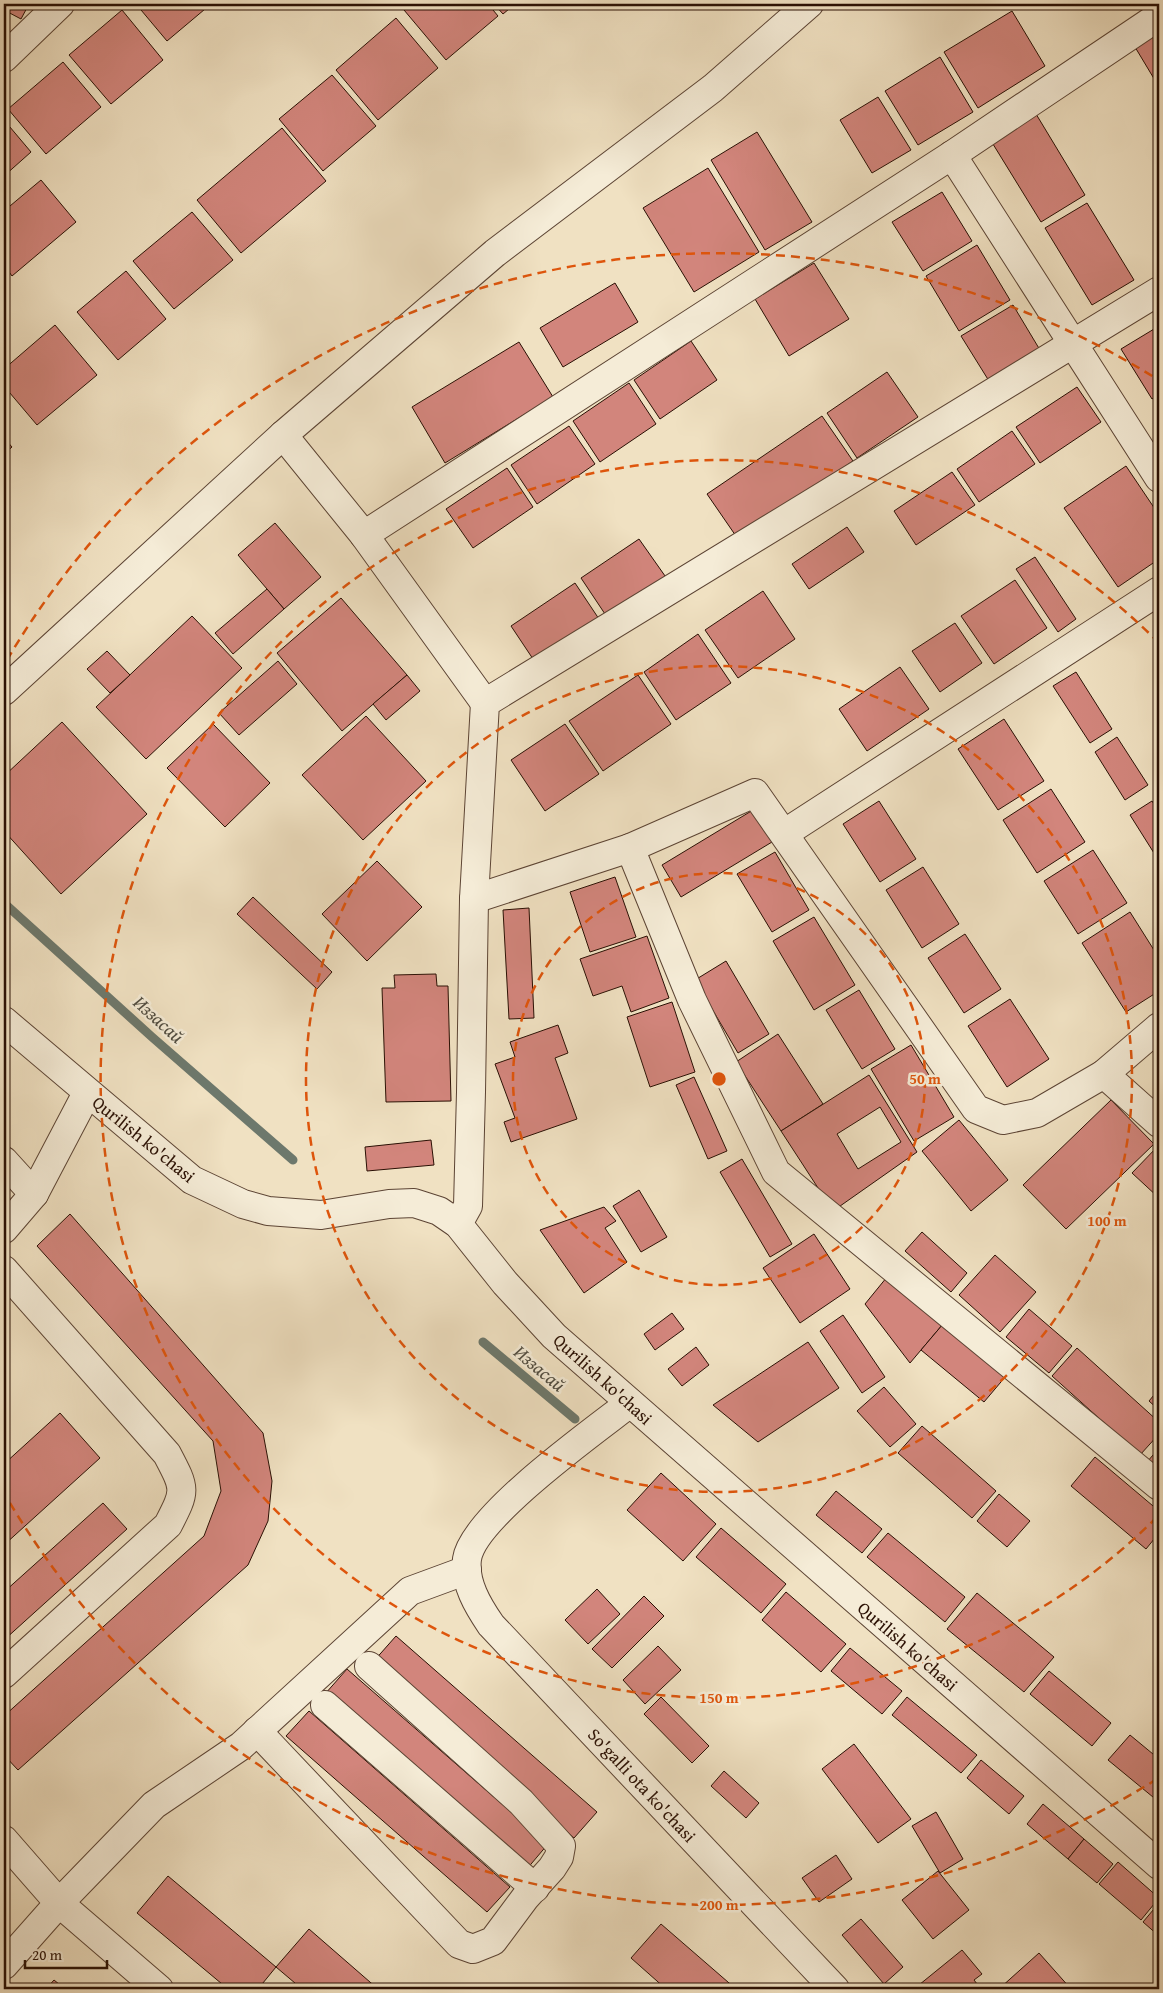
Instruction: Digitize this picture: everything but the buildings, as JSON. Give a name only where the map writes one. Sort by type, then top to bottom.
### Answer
[{"type":"street","points":[[4,58],[60,4]]},
{"type":"street","points":[[4,691],[283,435],[495,253],[713,88],[809,4]]},
{"type":"street","points":[[364,535],[952,155],[1159,16]]},
{"type":"street","points":[[952,155],[1159,478]]},
{"type":"street","points":[[485,703],[1159,292]]},
{"type":"street","points":[[283,435],[364,535],[485,703],[474,899],[472,1092],[468,1206],[458,1224]]},
{"type":"street","points":[[785,833],[1159,591]]},
{"type":"street","points":[[474,899],[630,848],[755,792],[976,1109],[1003,1120],[1038,1113],[1104,1074],[1159,1027]]},
{"type":"street","points":[[630,848],[692,1000],[776,1172],[1159,1486]]},
{"type":"street","name":"Qurilish ko'chasi","points":[[4,1021],[192,1180],[243,1204],[268,1211],[321,1215],[389,1204],[414,1203],[439,1211],[458,1224],[554,1336],[1159,1864]]},
{"type":"street","points":[[1104,1074],[1159,1123]]},
{"type":"street","points":[[4,1229],[34,1194],[87,1093]]},
{"type":"street","points":[[4,1161],[34,1194]]},
{"type":"street","points":[[4,1270],[167,1454],[181,1480],[182,1499],[168,1525],[4,1674]]},
{"type":"street","points":[[4,1966],[59,1903],[154,1805],[241,1746],[410,1591],[467,1570],[470,1547],[476,1537],[520,1490],[630,1403]]},
{"type":"street","name":"So'galli ota ko'chasi","points":[[467,1570],[475,1600],[491,1625],[835,1989]]},
{"type":"street","points":[[257,1731],[459,1944],[473,1950],[493,1941],[552,1868],[561,1846],[521,1802],[369,1666]]},
{"type":"street","points":[[324,1705],[534,1888]]},
{"type":"street","points":[[4,1840],[59,1903],[159,1989]]},
{"type":"waterway","name":"Иззасай","points":[[4,903],[152,1037],[293,1160]]},
{"type":"waterway","name":"Иззасай","points":[[483,1342],[575,1419]]}]
